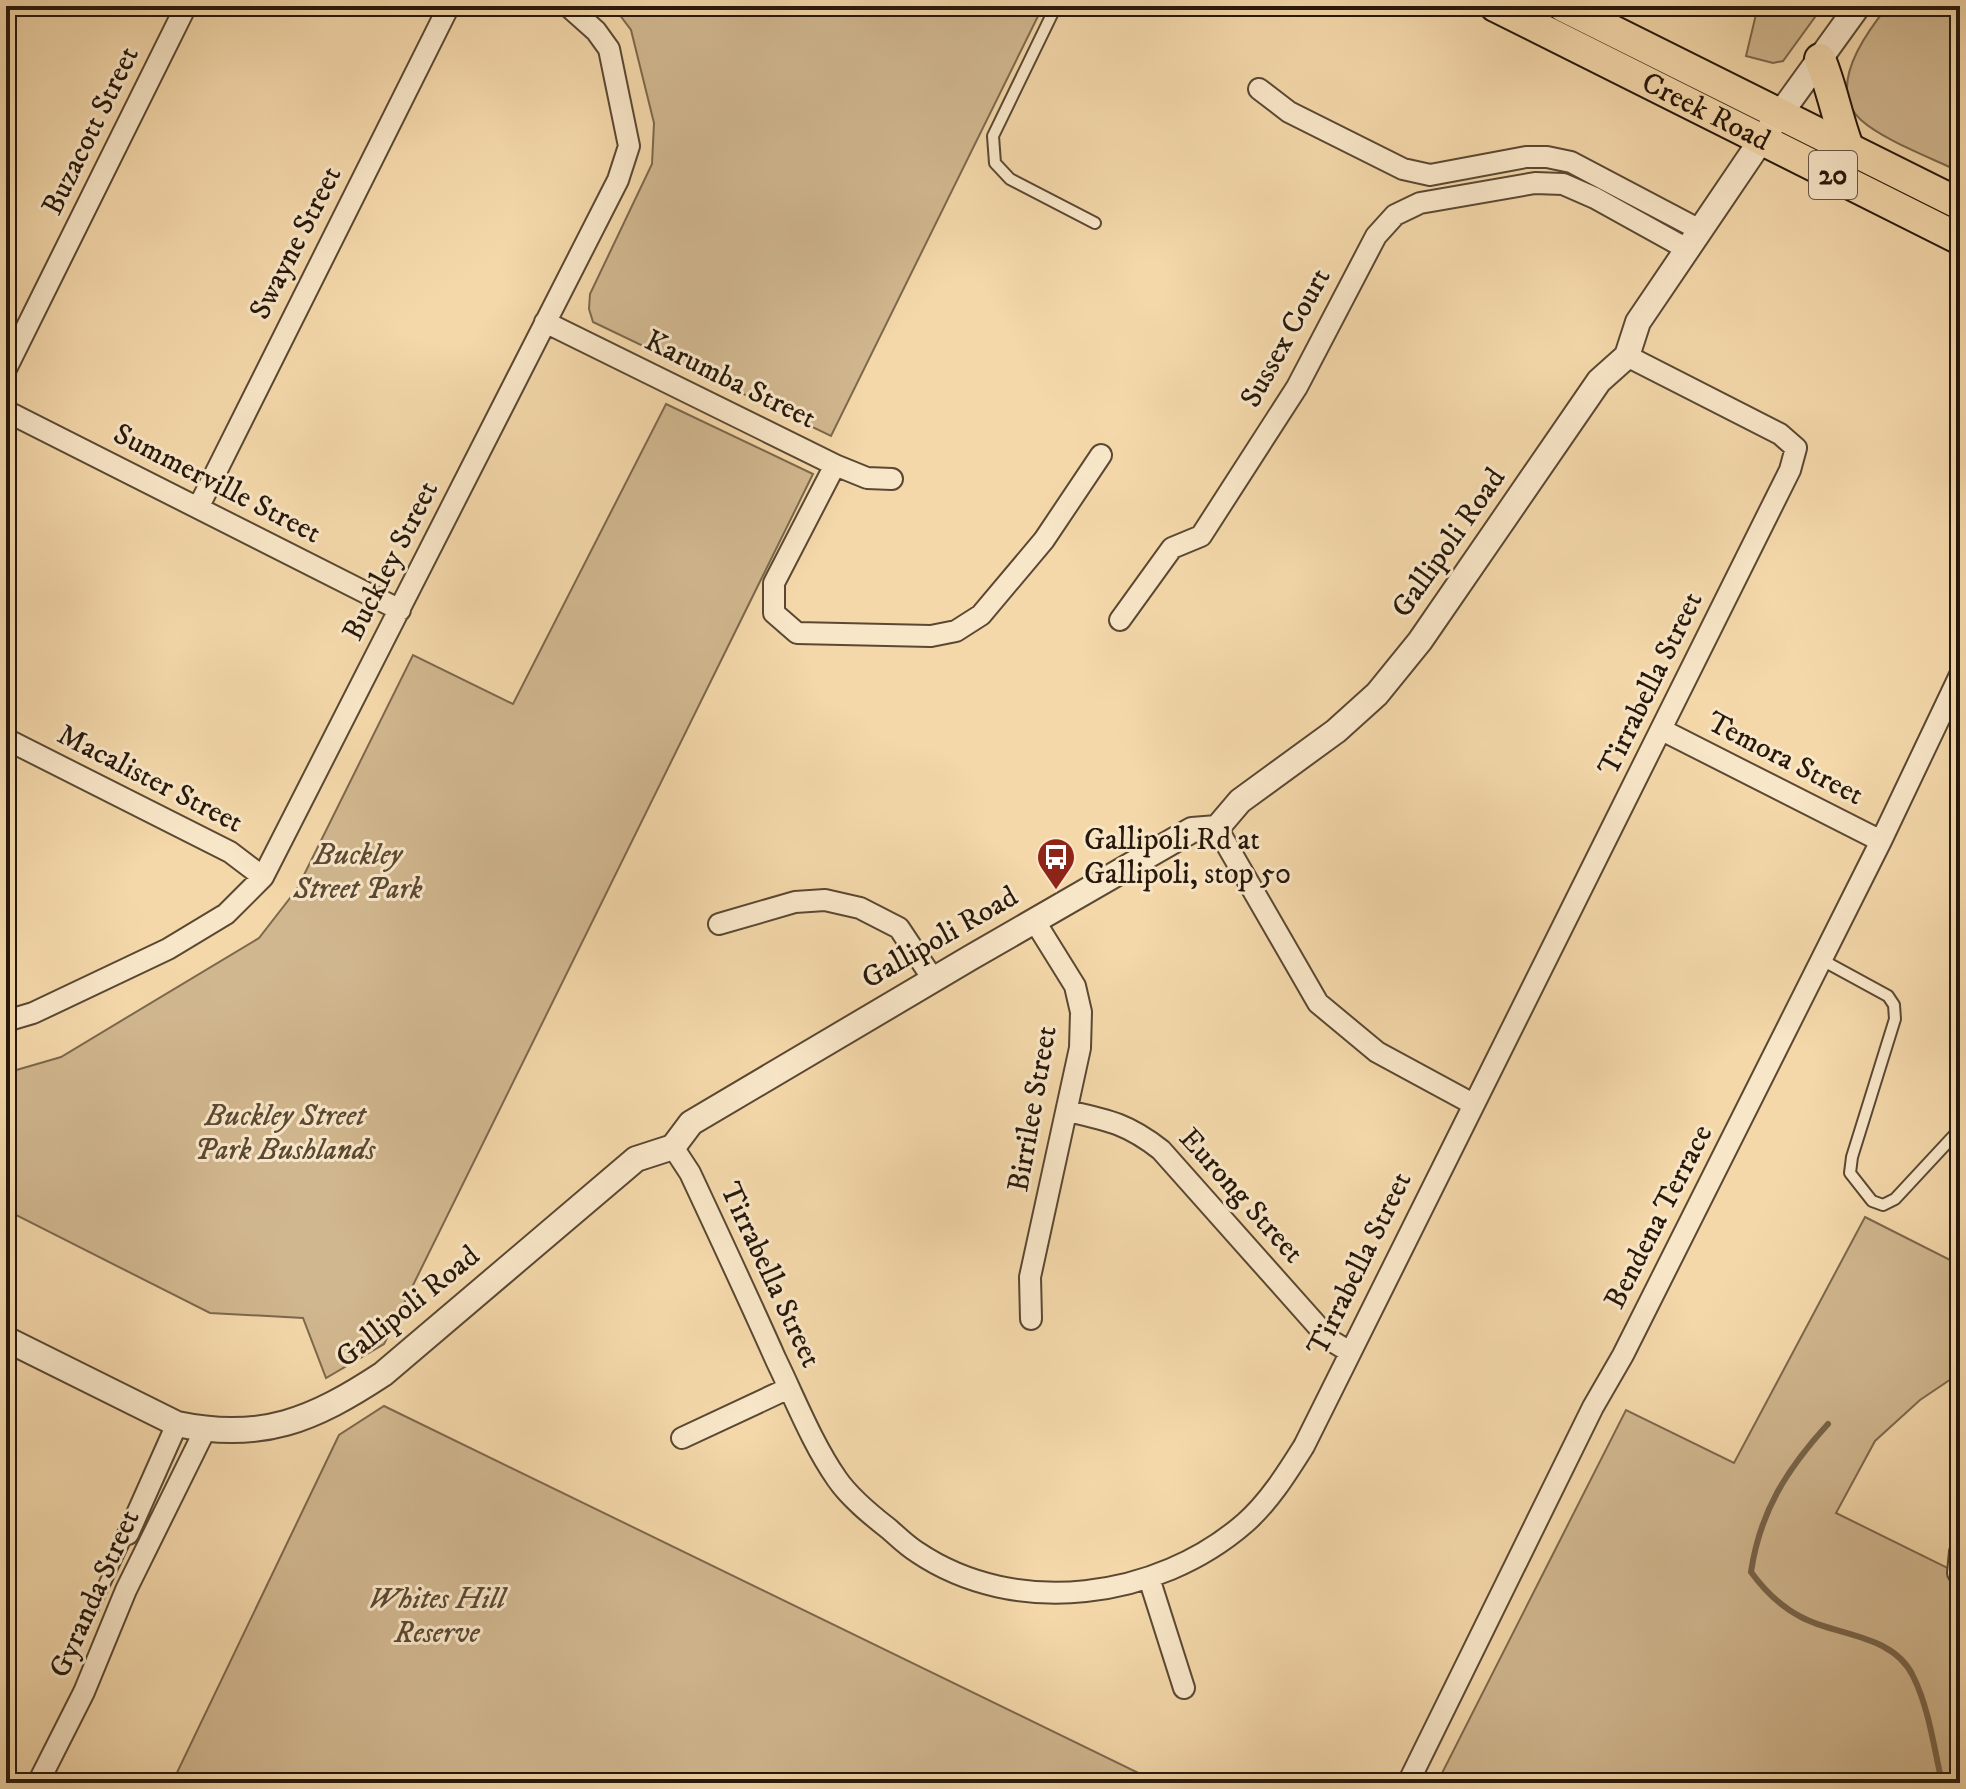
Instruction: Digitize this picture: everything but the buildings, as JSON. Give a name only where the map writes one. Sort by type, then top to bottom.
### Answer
[{"type":"main road","name":"Creek Road","points":[[1495,6],[1960,239]]},
{"type":"main road","name":"Creek Road","points":[[1563,6],[1960,204]]},
{"type":"main road","points":[[1820,59],[1831,85],[1835,113],[1848,147]]},
{"type":"street","name":"Buzacott Street","points":[[6,369],[186,6]]},
{"type":"street","name":"Swayne Street","points":[[198,508],[449,6]]},
{"type":"street","name":"Buckley Street","points":[[6,1021],[33,1013],[168,949],[226,914],[263,877],[618,180],[629,146],[609,49],[596,31],[568,6]]},
{"type":"street","name":"Gallipoli Road","points":[[6,1339],[177,1424],[205,1430],[253,1430],[303,1419],[343,1400],[383,1374],[636,1159],[673,1147],[691,1123],[1192,830],[1217,828],[1240,801],[1336,731],[1377,694],[1420,641],[1599,381],[1627,356],[1638,322],[1780,113],[1858,6]]},
{"type":"street","points":[[1259,89],[1289,112],[1403,169],[1430,175],[1526,157],[1571,162],[1694,239]]},
{"type":"street","points":[[1563,184],[1571,162]]},
{"type":"street","name":"Sussex Court","points":[[1120,620],[1172,548],[1201,536],[1297,387],[1376,236],[1395,215],[1420,203],[1535,183],[1563,184],[1694,239]]},
{"type":"street","name":"Karumba Street","points":[[545,322],[835,465],[867,478],[892,479]]},
{"type":"street","name":"Tirrabella Street","points":[[673,1147],[690,1173],[789,1388],[837,1480],[869,1513],[918,1553],[961,1575],[1011,1588],[1064,1593],[1107,1590],[1149,1578],[1199,1556],[1246,1522],[1281,1482],[1304,1446],[1790,470],[1796,448],[1780,434],[1627,356]]},
{"type":"street","name":"Summerville Street","points":[[6,411],[400,610]]},
{"type":"street","points":[[835,465],[774,583],[774,613],[797,633],[931,636],[956,631],[981,615],[1044,540],[1101,455]]},
{"type":"street","name":"Bendena Terrace","points":[[1408,1783],[1593,1407],[1623,1355],[1959,682]]},
{"type":"street","name":"Temora Street","points":[[1662,730],[1881,841]]},
{"type":"street","name":"Macalister Street","points":[[6,739],[230,852],[263,877]]},
{"type":"street","points":[[1217,828],[1318,1003],[1377,1052],[1473,1104]]},
{"type":"street","points":[[719,924],[795,902],[825,900],[860,908],[899,928],[933,979]]},
{"type":"street","name":"Birrilee Street","points":[[1031,1319],[1030,1277],[1068,1111],[1080,1048],[1081,1012],[1075,986],[1034,920]]},
{"type":"street","name":"Eurong Street","points":[[1068,1111],[1119,1123],[1161,1150],[1330,1340],[1350,1352]]},
{"type":"street","points":[[682,1438],[789,1388]]},
{"type":"street","points":[[128,1534],[177,1424]]},
{"type":"street","name":"Gyranda Street","points":[[38,1783],[84,1692],[126,1590],[205,1430]]},
{"type":"street","points":[[1958,1573],[1960,1552]]},
{"type":"street","points":[[1149,1578],[1184,1688]]},
{"type":"lane","points":[[1056,6],[993,136],[995,163],[1010,179],[1095,223]]},
{"type":"lane","points":[[1822,960],[1888,996],[1894,1005],[1895,1019],[1852,1157],[1850,1173],[1872,1201],[1883,1205],[1895,1199],[1960,1129]]},
{"type":"lane","points":[[85,1625],[128,1534]]},
{"type":"green space","points":[[613,6],[1043,6],[831,436],[593,322],[589,309],[590,294],[652,164],[654,123],[631,30]]},
{"type":"green space","points":[[1758,6],[1823,6],[1783,61],[1773,63],[1746,56]]},
{"type":"green space","points":[[1888,6],[1960,6],[1960,172],[1882,135],[1861,120],[1851,107],[1847,93],[1853,62],[1869,31]]},
{"type":"green space","name":"Buckley Street Park Bushlands","points":[[666,404],[813,474],[384,1344],[326,1378],[303,1318],[210,1313],[6,1210],[6,1073],[61,1057],[259,938],[297,889],[413,655],[513,704]]},
{"type":"green space","points":[[1865,1217],[1950,1260],[1960,1249],[1960,1373],[1920,1400],[1875,1441],[1836,1513],[1960,1574],[1960,1783],[1437,1783],[1626,1410],[1734,1463]]},
{"type":"green space","name":"Whites Hill Reserve","points":[[384,1406],[1159,1783],[172,1783],[339,1435]]},
{"type":"waterway","points":[[1828,1424],[1800,1458],[1778,1492],[1761,1529],[1751,1572],[1773,1597],[1793,1613],[1878,1644],[1904,1662],[1923,1701],[1942,1783]]},
{"type":"place","name":"Gallipoli Rd at Gallipoli, stop 50","points":[[1056,891]]},
{"type":"park label","name":"Buckley Street Park","points":[[358,872]]}]
